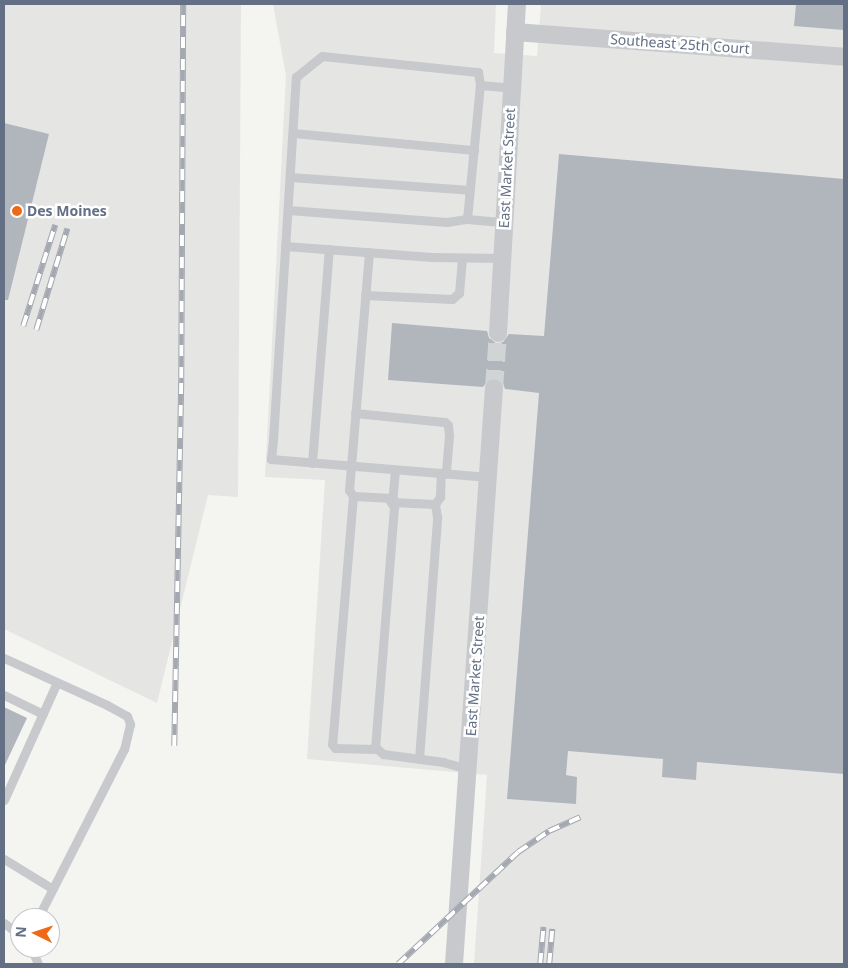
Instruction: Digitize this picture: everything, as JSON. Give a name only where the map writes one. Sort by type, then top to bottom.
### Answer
[{"type":"street","name":"East Market Street","points":[[498,332],[517,4]]},
{"type":"street","name":"Southeast 25th Court","points":[[515,32],[844,57]]},
{"type":"street","name":"East Market Street","points":[[454,964],[494,388]]},
{"type":"lane","points":[[467,219],[480,85],[478,72],[322,56],[296,77],[272,459],[489,478]]},
{"type":"lane","points":[[480,85],[512,88]]},
{"type":"lane","points":[[293,133],[474,150]]},
{"type":"lane","points":[[290,177],[470,190]]},
{"type":"lane","points":[[288,210],[447,222],[467,219],[504,222]]},
{"type":"lane","points":[[285,246],[462,258],[502,258]]},
{"type":"lane","points":[[312,463],[329,249]]},
{"type":"lane","points":[[368,252],[350,466],[349,490],[353,496],[332,744],[335,748],[376,748]]},
{"type":"lane","points":[[365,295],[452,299],[459,293],[462,258]]},
{"type":"lane","points":[[355,413],[445,422],[448,425],[449,436],[444,474],[440,498],[435,504],[437,516],[419,759]]},
{"type":"lane","points":[[395,470],[388,588],[374,738],[376,748],[383,754],[443,762],[468,769]]},
{"type":"lane","points":[[353,496],[383,497],[392,502],[435,504]]},
{"type":"lane","points":[[4,658],[127,716],[130,724],[124,749],[43,908]]},
{"type":"lane","points":[[4,800],[57,682]]},
{"type":"lane","points":[[4,695],[43,714]]},
{"type":"lane","points":[[4,859],[53,889]]},
{"type":"shaded area","points":[[4,4],[241,4],[238,497],[208,495],[157,703],[4,629]]},
{"type":"shaded area","points":[[273,4],[496,4],[494,53],[537,56],[541,4],[844,4],[844,964],[474,964],[487,775],[307,759],[325,480],[265,477],[286,76]]},
{"type":"building","points":[[796,4],[844,4],[844,30],[794,26]]},
{"type":"building","name":"Des Moines","points":[[4,123],[49,134],[8,300],[4,300]]},
{"type":"building","points":[[559,154],[844,179],[844,774],[697,762],[696,780],[662,777],[663,759],[568,751],[566,775],[577,777],[576,804],[507,799],[539,393],[505,389],[503,383],[495,378],[489,379],[483,387],[388,380],[392,323],[487,331],[489,338],[497,344],[503,342],[509,334],[544,336]]},
{"type":"building","points":[[4,707],[27,718],[4,767]]},
{"type":"tunnel","points":[[494,388],[498,333]]},
{"type":"railway","points":[[174,746],[181,378],[183,4]]},
{"type":"railway","points":[[23,326],[55,225]]},
{"type":"railway","points":[[36,330],[67,229]]},
{"type":"railway","points":[[398,964],[518,852],[549,831],[580,817]]},
{"type":"railway","points":[[540,964],[543,927]]},
{"type":"railway","points":[[549,964],[552,929]]},
{"type":"place","name":"Des Moines","points":[[17,211]]}]
